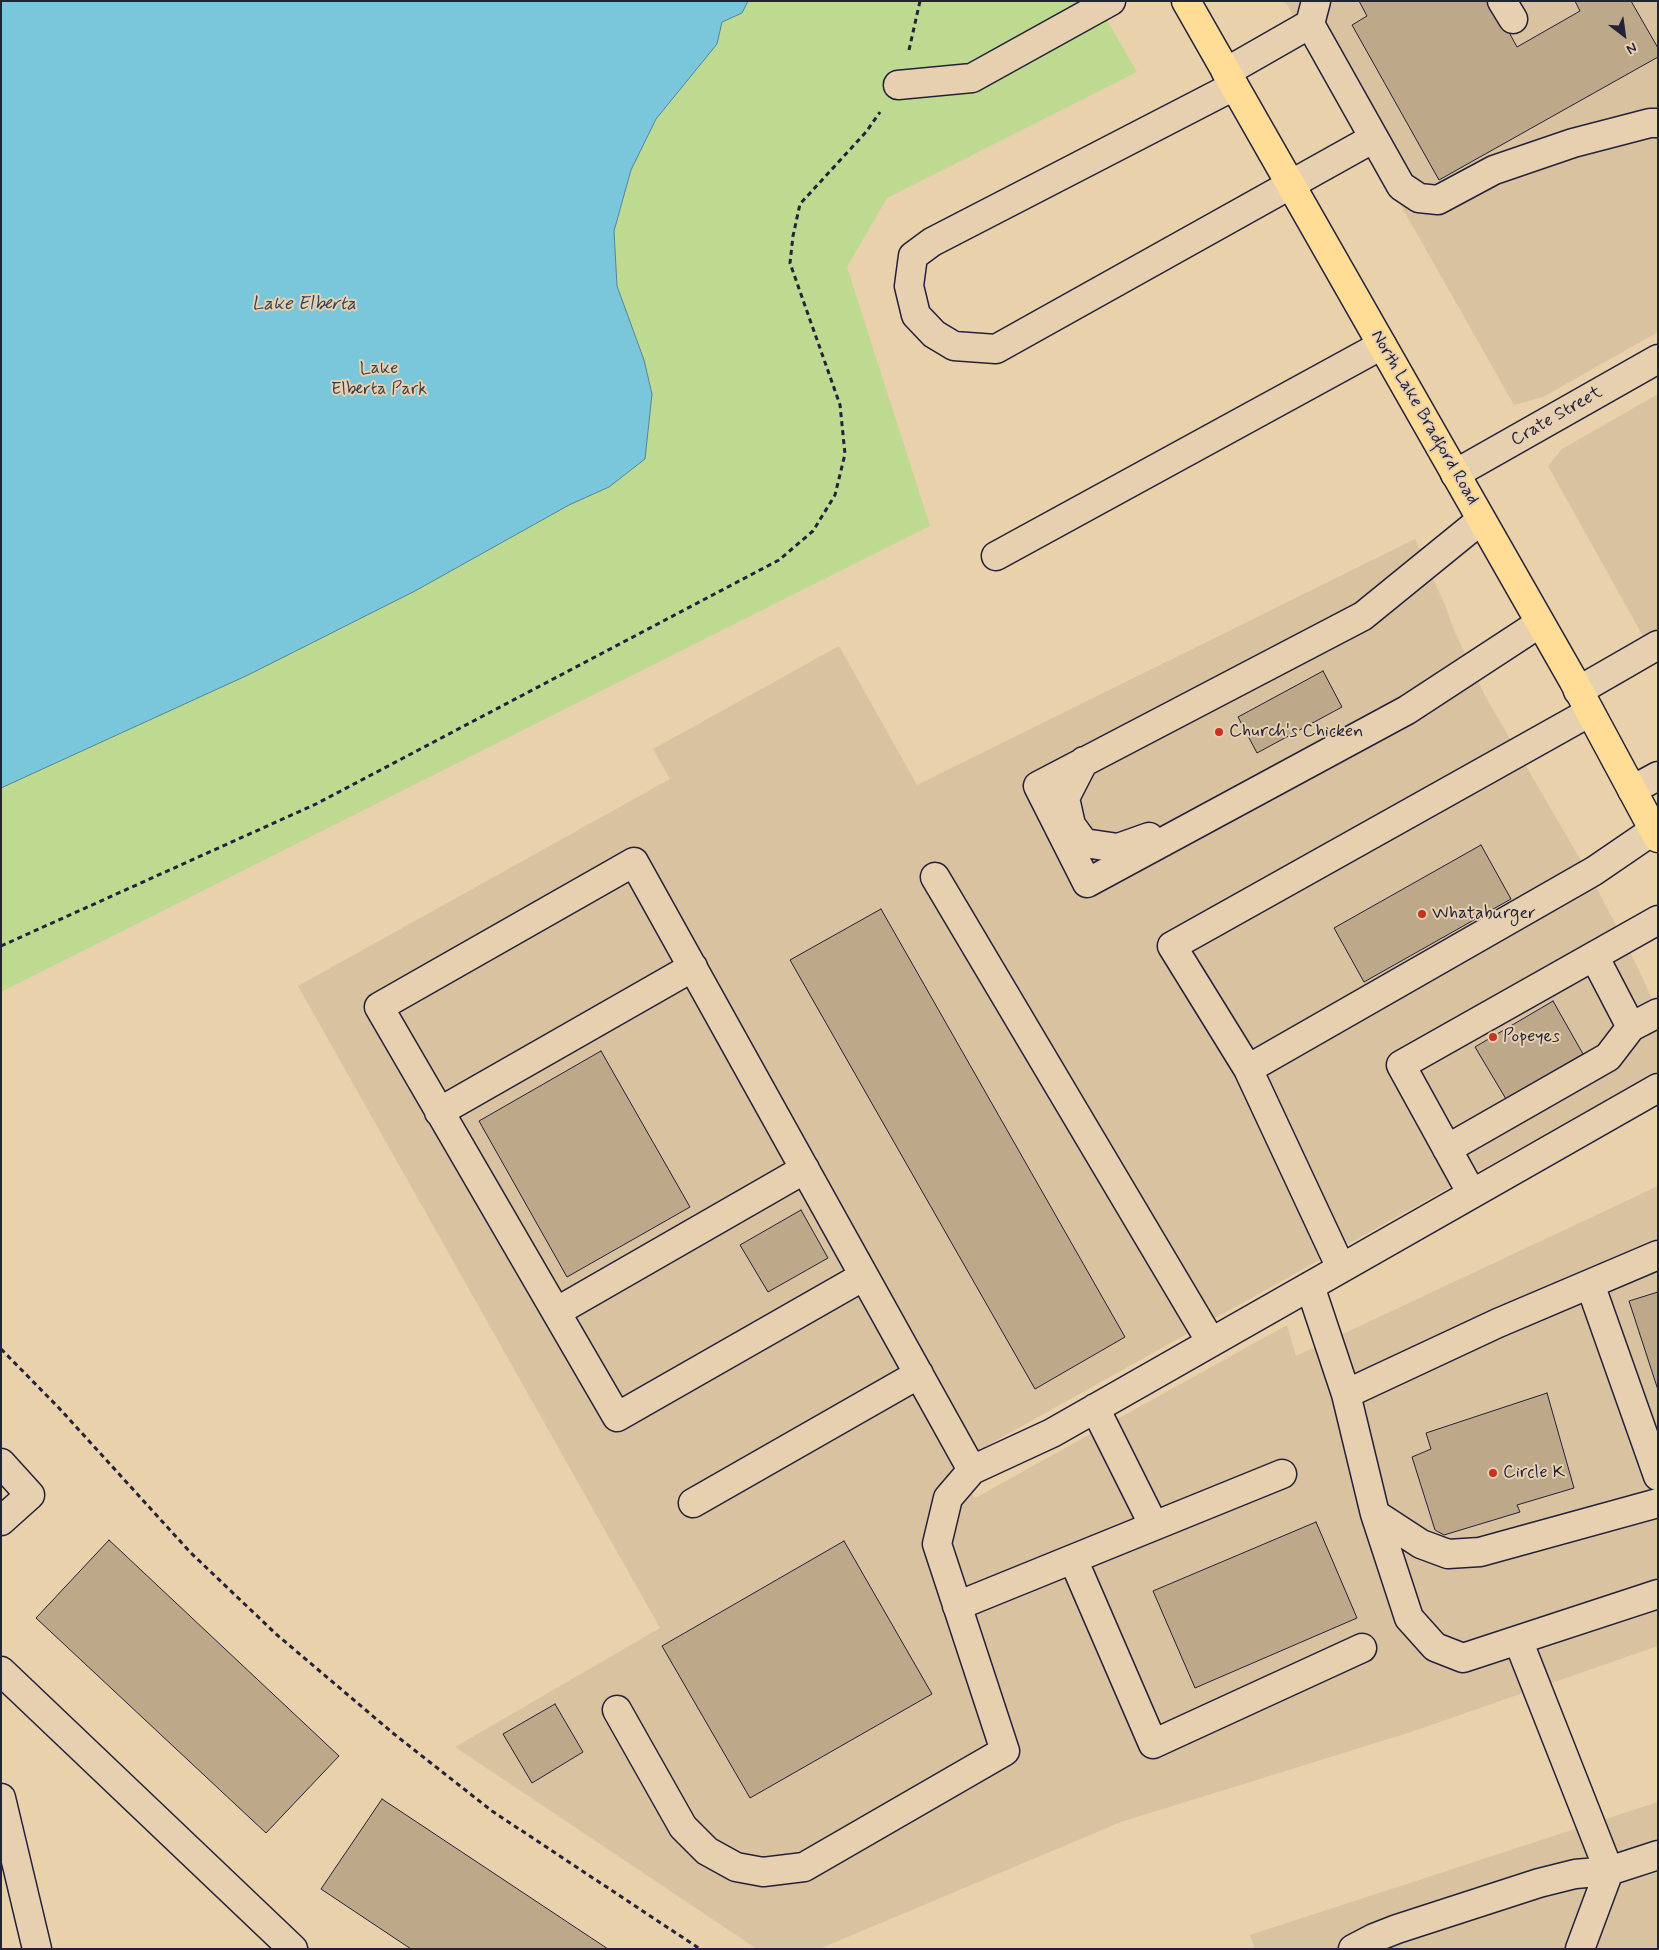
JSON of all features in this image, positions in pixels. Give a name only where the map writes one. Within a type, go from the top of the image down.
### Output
[{"type":"main road","name":"North Lake Bradford Road","points":[[1186,1],[1482,520],[1656,834]]},
{"type":"street","points":[[898,85],[972,78],[1111,1]]},
{"type":"street","points":[[1374,138],[996,349],[954,346],[934,334],[916,315],[909,286],[913,256],[932,242],[1230,79],[1313,13],[1374,138],[1401,186],[1418,198],[1438,200],[1494,170],[1573,143],[1650,122],[1658,123]]},
{"type":"street","points":[[996,556],[1382,345]]},
{"type":"street","name":"Crate Street","points":[[1456,474],[1658,359]]},
{"type":"street","points":[[1482,520],[1363,616],[1038,786],[1086,883],[1407,710],[1540,623]]},
{"type":"street","points":[[1341,1268],[1248,1069],[1172,946],[1584,701],[1658,645]]},
{"type":"street","points":[[1084,761],[1065,798],[1071,825],[1084,843],[1118,848],[1142,841],[1352,725],[1383,723]]},
{"type":"street","points":[[1632,790],[1658,776]]},
{"type":"street","points":[[1248,1069],[1656,834]]},
{"type":"street","points":[[864,1276],[617,1417],[379,1007],[634,862],[972,1470]]},
{"type":"street","points":[[935,877],[1211,1342]]},
{"type":"street","points":[[1472,1194],[1401,1065],[1658,920]]},
{"type":"street","points":[[1594,956],[1631,1027]]},
{"type":"street","points":[[439,1112],[693,967]]},
{"type":"street","points":[[1448,1149],[1608,1057],[1631,1027],[1658,1013]]},
{"type":"street","points":[[617,1710],[683,1827],[707,1851],[736,1867],[763,1872],[804,1867],[1005,1751],[937,1544],[948,1498],[972,1470],[1052,1433],[1658,1088]]},
{"type":"street","points":[[556,1312],[805,1169]]},
{"type":"street","points":[[1346,1394],[1498,1323],[1658,1255]]},
{"type":"street","points":[[1590,1284],[1658,1476]]},
{"type":"street","points":[[1310,1286],[1346,1394],[1375,1514],[1409,1618],[1435,1648],[1463,1658],[1658,1594]]},
{"type":"street","points":[[693,1503],[919,1374]]},
{"type":"street","points":[[1096,1408],[1154,1526]]},
{"type":"street","points":[[1,1463],[30,1495],[1,1521]]},
{"type":"street","points":[[957,1606],[1282,1474]]},
{"type":"street","points":[[1375,1514],[1421,1544],[1448,1554],[1480,1552],[1658,1504]]},
{"type":"street","points":[[1073,1559],[1153,1744],[1362,1648]]},
{"type":"street","points":[[1518,1640],[1609,1871],[1580,1949]]},
{"type":"street","points":[[1,1671],[293,1949]]},
{"type":"street","points":[[1,1798],[37,1949]]},
{"type":"street","points":[[1353,1949],[1374,1938],[1400,1939],[1557,1878],[1575,1874],[1609,1871],[1658,1855]]},
{"type":"path","points":[[1,946],[316,804],[779,560],[813,531],[834,495],[845,454],[840,405],[790,263],[793,236],[800,204],[866,132],[898,85],[914,33],[920,1]]},
{"type":"path","points":[[1,1349],[59,1408],[190,1552],[276,1634],[386,1727],[492,1811],[700,1949]]},
{"type":"shaded area","points":[[1285,1],[1658,1],[1658,332],[1543,397],[1514,405]]},
{"type":"shaded area","points":[[1658,394],[1658,663],[1548,466],[1562,449]]},
{"type":"shaded area","points":[[1415,539],[1484,694],[1594,883],[1637,966],[1658,1012],[1658,1071],[954,1464],[975,1498],[1287,1325],[1296,1356],[1658,1186],[1658,1646],[1411,1732],[1121,1822],[819,1949],[757,1949],[455,1747],[660,1628],[298,986],[670,779],[653,749],[839,646],[917,785]]},
{"type":"shaded area","points":[[1658,1802],[1658,1949],[1255,1949],[1250,1935]]},
{"type":"green space","name":"Lake Elberta Park","points":[[1,1],[1096,1],[1137,72],[887,198],[847,267],[930,526],[1,992]]},
{"type":"water","name":"Lake Elberta","points":[[1,1],[748,1],[742,13],[722,22],[717,44],[656,119],[631,170],[614,231],[617,286],[644,360],[652,394],[645,459],[609,487],[569,505],[415,591],[248,675],[1,788]]},
{"type":"building","points":[[1359,1],[1492,1],[1517,47],[1580,11],[1575,1],[1631,1],[1658,48],[1658,57],[1439,180],[1352,25],[1367,16]]},
{"type":"building","points":[[1323,671],[1342,707],[1257,753],[1238,717]]},
{"type":"building","name":"Whataburger","points":[[1481,845],[1511,899],[1364,982],[1334,928]]},
{"type":"building","points":[[881,909],[1125,1337],[1035,1389],[790,960]]},
{"type":"building","points":[[1553,1001],[1583,1054],[1506,1099],[1475,1047]]},
{"type":"building","points":[[601,1051],[690,1207],[567,1277],[479,1121]]},
{"type":"building","points":[[801,1210],[828,1258],[768,1292],[740,1245]]},
{"type":"building","points":[[1658,1292],[1658,1390],[1629,1301]]},
{"type":"building","name":"Circle K","points":[[1547,1393],[1574,1488],[1517,1505],[1520,1512],[1444,1535],[1435,1530],[1412,1457],[1431,1449],[1426,1433]]},
{"type":"building","points":[[1316,1522],[1357,1618],[1195,1688],[1153,1591]]},
{"type":"building","points":[[109,1540],[339,1756],[266,1833],[36,1618]]},
{"type":"building","points":[[844,1541],[932,1694],[750,1798],[662,1646]]},
{"type":"building","points":[[555,1704],[583,1752],[532,1783],[503,1734]]},
{"type":"building","points":[[382,1799],[608,1949],[411,1949],[321,1889]]},
{"type":"place","name":"Church's Chicken","points":[[1219,732]]},
{"type":"place","name":"Whataburger","points":[[1422,914]]},
{"type":"place","name":"Popeyes","points":[[1493,1037]]},
{"type":"place","name":"Circle K","points":[[1493,1473]]}]
